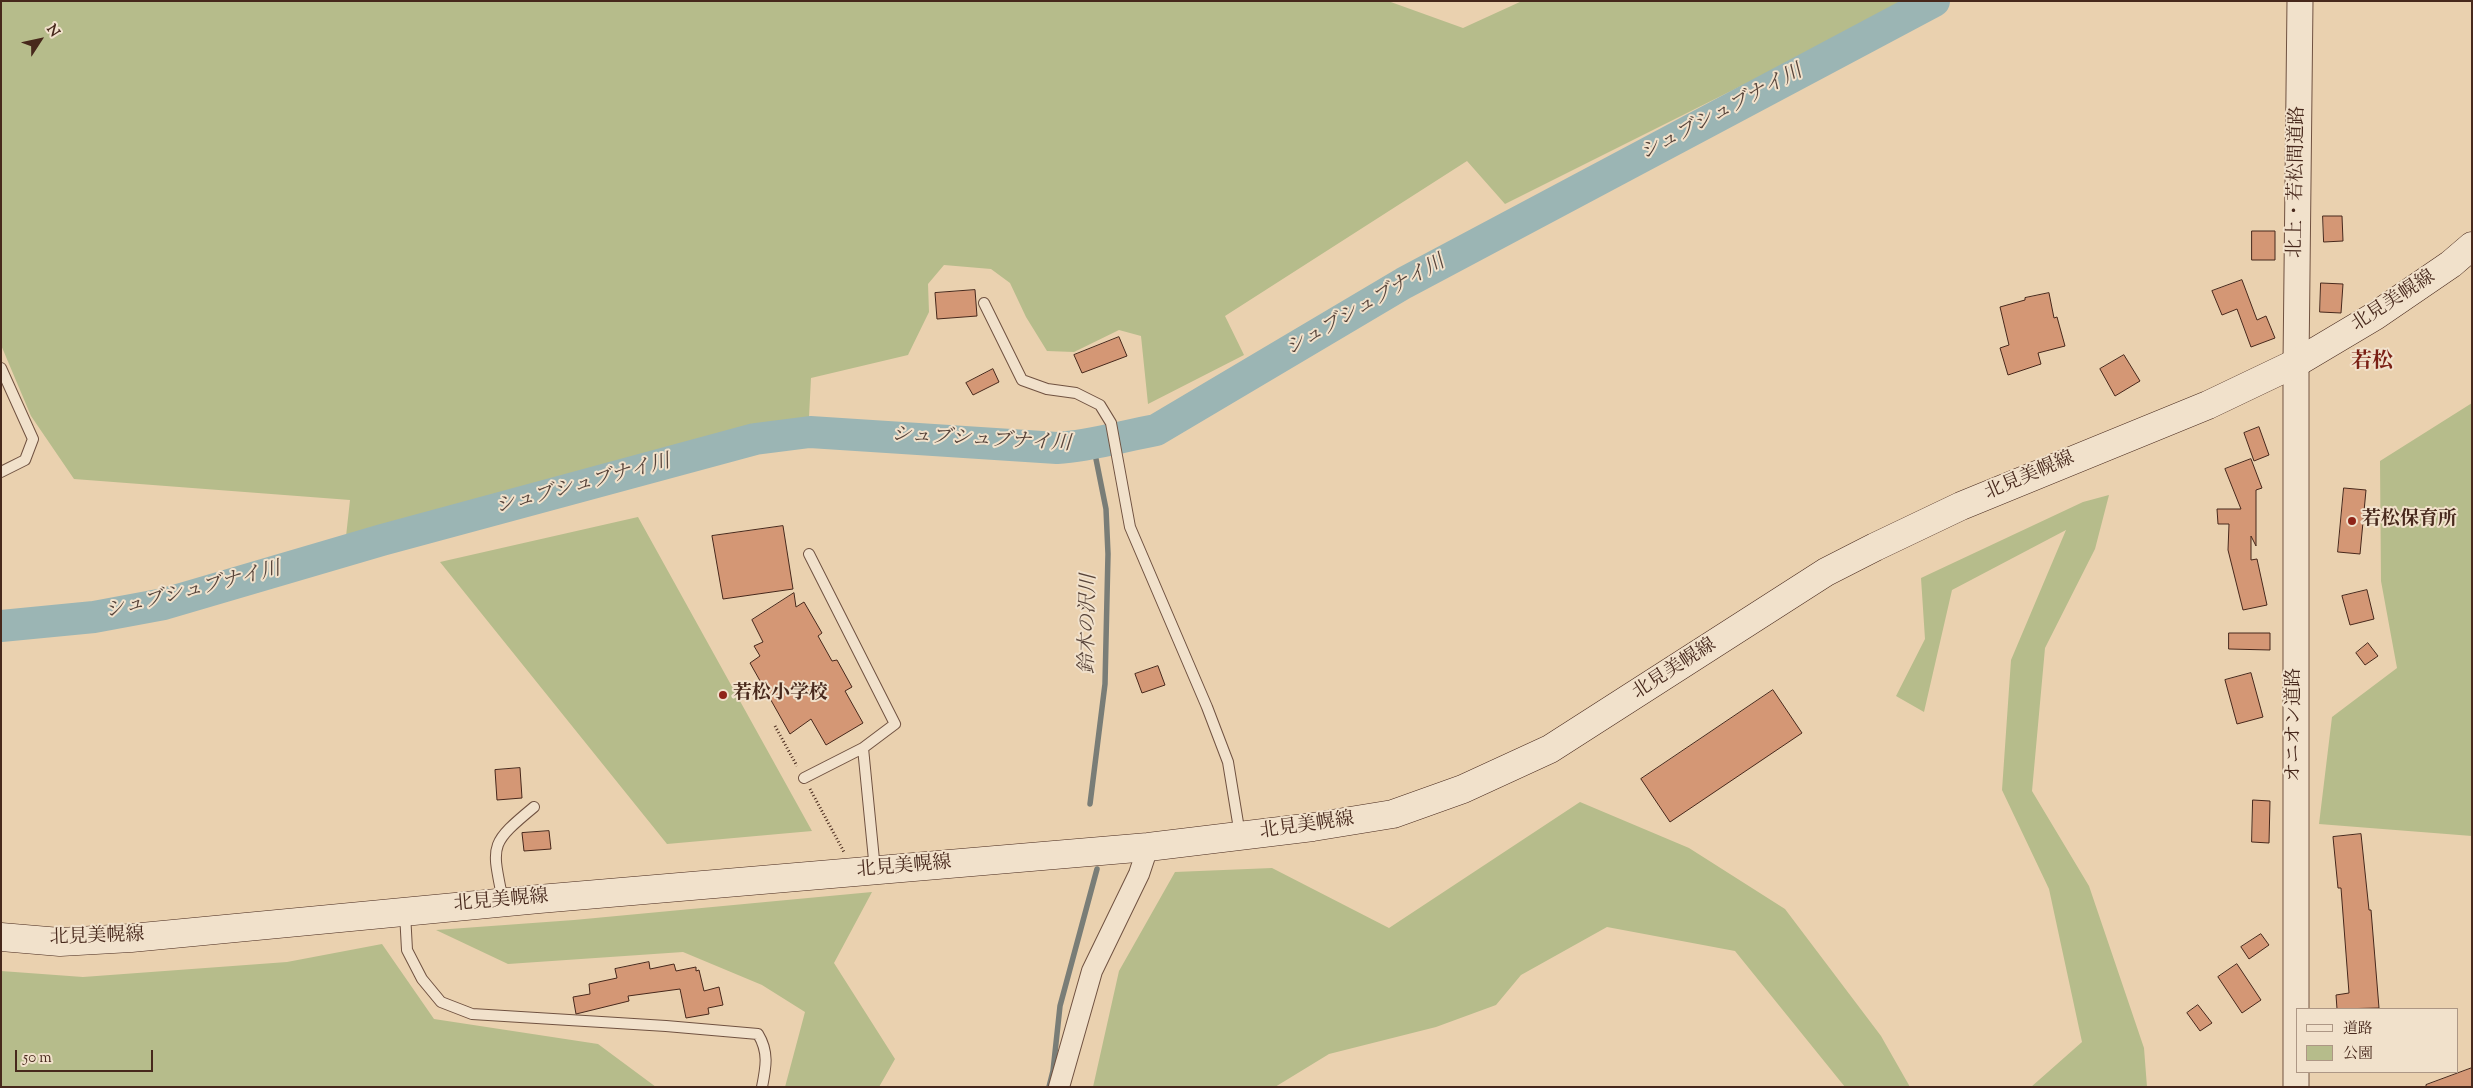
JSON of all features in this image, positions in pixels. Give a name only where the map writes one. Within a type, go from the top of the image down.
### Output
[{"type":"main road","name":"北見美幌線","points":[[1,937],[60,942],[131,938],[503,902],[1148,847],[1393,814],[1463,790],[1550,749],[1826,572],[1875,547],[1961,506],[2208,405],[2296,364],[2374,316],[2451,264],[2472,246]]},
{"type":"street","name":"北上・若松間道路","points":[[2296,364],[2300,1]]},
{"type":"street","name":"オニオン道路","points":[[2296,364],[2296,1087]]},
{"type":"street","points":[[1059,1087],[1092,971],[1139,874],[1148,847]]},
{"type":"lane","points":[[984,303],[1022,380],[1047,389],[1076,393],[1100,406],[1111,423],[1130,527],[1207,707],[1228,762],[1240,836]]},
{"type":"lane","points":[[1,368],[33,439],[24,460],[1,472]]},
{"type":"lane","points":[[804,778],[863,748],[895,724],[809,554]]},
{"type":"lane","points":[[863,748],[865,871]]},
{"type":"lane","points":[[503,902],[496,865],[496,845],[502,836],[534,807]]},
{"type":"lane","points":[[405,912],[407,950],[422,979],[441,1002],[472,1014],[666,1026],[758,1034],[766,1047],[766,1067],[762,1087]]},
{"type":"path","points":[[775,726],[804,778],[865,871]]},
{"type":"green space","points":[[1,1],[1388,1],[1463,28],[1522,1],[1911,1],[1505,204],[1467,161],[1225,316],[1244,355],[1148,404],[1141,336],[1119,330],[1074,352],[1047,351],[1026,317],[1010,283],[991,269],[944,265],[928,284],[929,312],[908,355],[811,378],[809,417],[768,449],[343,564],[350,500],[74,479],[31,416],[1,345]]},
{"type":"green space","points":[[2472,403],[2472,836],[2319,824],[2332,717],[2397,668],[2381,581],[2380,461]]},
{"type":"green space","points":[[2109,495],[2095,549],[2045,648],[2032,791],[2089,886],[2144,1048],[2147,1087],[2031,1087],[2082,1042],[2049,889],[2002,790],[2011,660],[2066,530],[1952,590],[1924,712],[1896,696],[1925,639],[1921,578],[2083,502]]},
{"type":"green space","points":[[638,517],[812,831],[667,844],[440,562]]},
{"type":"green space","points":[[1580,802],[1689,848],[1785,909],[1881,1036],[1910,1087],[1845,1087],[1735,951],[1607,927],[1521,975],[1496,1005],[1436,1027],[1329,1054],[1275,1087],[1093,1087],[1119,971],[1175,872],[1272,868],[1389,928]]},
{"type":"green space","points":[[872,892],[834,963],[895,1059],[879,1087],[785,1087],[805,1012],[762,985],[683,952],[508,964],[436,930],[574,920]]},
{"type":"green space","points":[[382,944],[434,1019],[598,1044],[656,1087],[1,1087],[1,971],[83,977],[287,962]]},
{"type":"building","points":[[2323,216],[2342,216],[2343,241],[2324,242]]},
{"type":"building","points":[[2252,231],[2275,231],[2275,260],[2252,260]]},
{"type":"building","points":[[2242,280],[2257,320],[2266,316],[2275,338],[2251,347],[2237,309],[2222,315],[2212,291]]},
{"type":"building","points":[[2321,283],[2343,284],[2341,313],[2320,312]]},
{"type":"building","points":[[975,290],[977,316],[937,319],[935,293]]},
{"type":"building","points":[[2049,293],[2054,318],[2057,317],[2065,346],[2038,353],[2041,364],[2008,375],[2000,348],[2009,345],[2000,307],[2025,300],[2025,298]]},
{"type":"building","points":[[1119,337],[1127,356],[1082,373],[1074,355]]},
{"type":"building","points":[[2124,355],[2140,381],[2115,396],[2100,369]]},
{"type":"building","points":[[993,369],[999,382],[973,395],[966,383]]},
{"type":"building","points":[[2259,427],[2269,455],[2254,461],[2244,433]]},
{"type":"building","points":[[2251,459],[2262,488],[2256,490],[2256,546],[2251,536],[2251,560],[2257,559],[2267,605],[2243,610],[2228,550],[2229,524],[2218,524],[2217,509],[2241,509],[2225,469]]},
{"type":"building","name":"若松保育所","points":[[2344,488],[2366,490],[2360,554],[2338,552]]},
{"type":"building","points":[[783,526],[793,589],[723,599],[712,536]]},
{"type":"building","points":[[2367,590],[2374,619],[2350,625],[2342,596]]},
{"type":"building","points":[[794,593],[796,607],[804,602],[822,633],[818,636],[832,661],[837,660],[852,687],[845,691],[863,723],[826,745],[811,719],[790,734],[750,663],[760,656],[754,646],[763,642],[752,620]]},
{"type":"building","points":[[2229,633],[2270,633],[2270,650],[2229,649]]},
{"type":"building","points":[[2368,643],[2378,656],[2365,665],[2356,653]]},
{"type":"building","points":[[1158,666],[1165,685],[1142,693],[1135,674]]},
{"type":"building","points":[[2251,673],[2263,717],[2237,724],[2225,680]]},
{"type":"building","points":[[1773,690],[1802,733],[1670,822],[1641,779]]},
{"type":"building","points":[[520,768],[522,798],[497,800],[495,770]]},
{"type":"building","points":[[2253,800],[2270,801],[2269,843],[2252,842]]},
{"type":"building","points":[[549,831],[551,849],[524,851],[522,833]]},
{"type":"building","points":[[2361,834],[2369,910],[2371,910],[2379,1008],[2337,1008],[2336,995],[2349,993],[2341,888],[2338,888],[2333,837]]},
{"type":"building","points":[[2261,934],[2269,945],[2249,959],[2241,947]]},
{"type":"building","points":[[649,962],[650,969],[674,964],[676,971],[696,967],[696,971],[699,970],[704,991],[719,987],[723,1005],[708,1008],[709,1014],[686,1018],[680,989],[628,996],[629,1001],[576,1014],[573,997],[590,994],[589,984],[617,978],[615,969]]},
{"type":"building","points":[[2237,964],[2261,1000],[2242,1013],[2218,977]]},
{"type":"building","points":[[2198,1005],[2212,1023],[2200,1031],[2187,1013]]},
{"type":"building","points":[[2472,1068],[2472,1087],[2426,1087],[2426,1085]]},
{"type":"waterway","name":"シュブシュブナイ川","points":[[1,626],[94,617],[164,604],[382,540],[755,439],[810,432],[1057,448],[1095,443],[1156,430],[1404,283],[1934,1]]},
{"type":"waterway","name":"鈴木の沢川","points":[[1090,804],[1105,684],[1108,554],[1106,509],[1093,444]]},
{"type":"waterway","name":"鈴木の沢川","points":[[1049,1087],[1053,1071],[1060,1006],[1097,869]]},
{"type":"place","name":"若松保育所","points":[[2352,521]]},
{"type":"place","name":"若松小学校","points":[[723,695]]},
{"type":"district","name":"若松","points":[[2372,363]]}]
